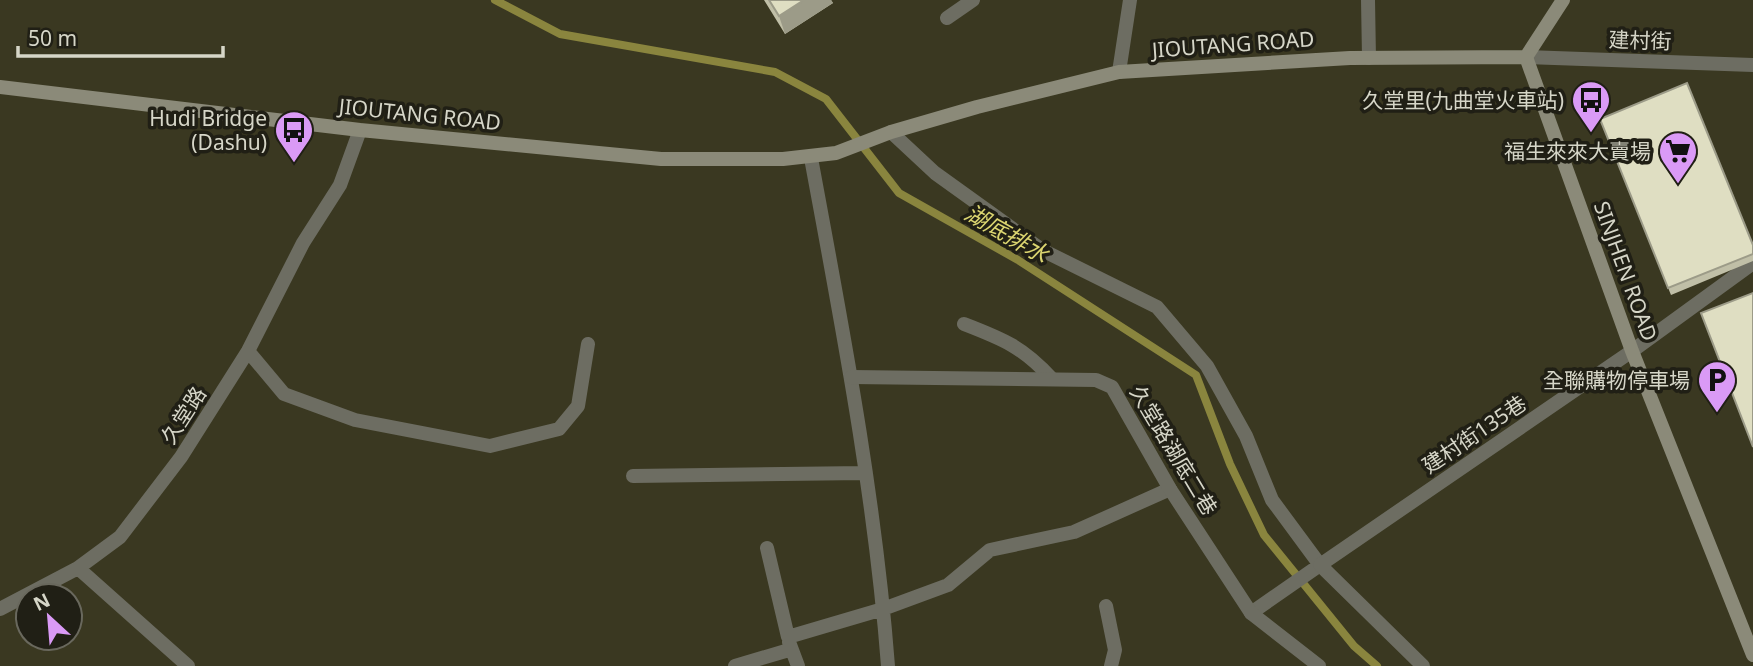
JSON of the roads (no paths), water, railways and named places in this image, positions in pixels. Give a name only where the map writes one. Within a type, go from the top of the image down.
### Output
[{"type":"street","points":[[947,18],[973,0]]},
{"type":"street","points":[[1119,72],[1130,0]]},
{"type":"street","points":[[1368,0],[1369,58]]},
{"type":"street","points":[[1526,57],[1563,0]]},
{"type":"street","name":"JIOUTANG ROAD","points":[[0,87],[360,130],[661,159],[811,158],[836,153],[887,134],[977,107],[1119,72],[1369,58],[1526,57]]},
{"type":"street","name":"建村街","points":[[1526,57],[1753,65]]},
{"type":"street","name":"SINJHEN ROAD","points":[[1526,57],[1632,351],[1753,654]]},
{"type":"street","name":"久堂路","points":[[0,609],[78,568],[120,537],[181,457],[248,351],[303,243],[340,185],[360,130]]},
{"type":"street","points":[[887,134],[935,173],[1042,250],[1157,307],[1207,366],[1246,436],[1272,500],[1315,567],[1423,666]]},
{"type":"street","points":[[811,158],[851,376],[883,610],[888,666]]},
{"type":"street","name":"建村街135巷","points":[[1251,613],[1632,351],[1753,263]]},
{"type":"street","points":[[964,324],[1011,342],[1031,355],[1052,379]]},
{"type":"street","points":[[248,351],[284,394],[355,420],[490,446],[559,429],[578,406],[588,344]]},
{"type":"street","name":"久堂路湖底二巷","points":[[851,376],[1096,380],[1112,387],[1170,489],[1251,613],[1318,666]]},
{"type":"street","points":[[633,476],[864,473]]},
{"type":"street","points":[[735,666],[789,643],[948,585],[990,550],[1074,532],[1170,489]]},
{"type":"street","points":[[767,548],[789,643],[798,666]]},
{"type":"street","points":[[78,568],[188,666]]},
{"type":"street","points":[[1106,606],[1115,650],[1111,666]]},
{"type":"waterway","name":"湖底排水","points":[[495,0],[560,34],[775,72],[826,99],[899,193],[1018,260],[1196,375],[1230,464],[1264,535],[1354,646],[1377,666]]},
{"type":"place","name":"久堂里(九曲堂火車站)","points":[[1591,134]]},
{"type":"place","name":"Hudi Bridge (Dashu)","points":[[294,164]]},
{"type":"place","name":"福生來來大賣場","points":[[1678,185]]},
{"type":"place","name":"全聯購物停車場","points":[[1717,414]]}]
